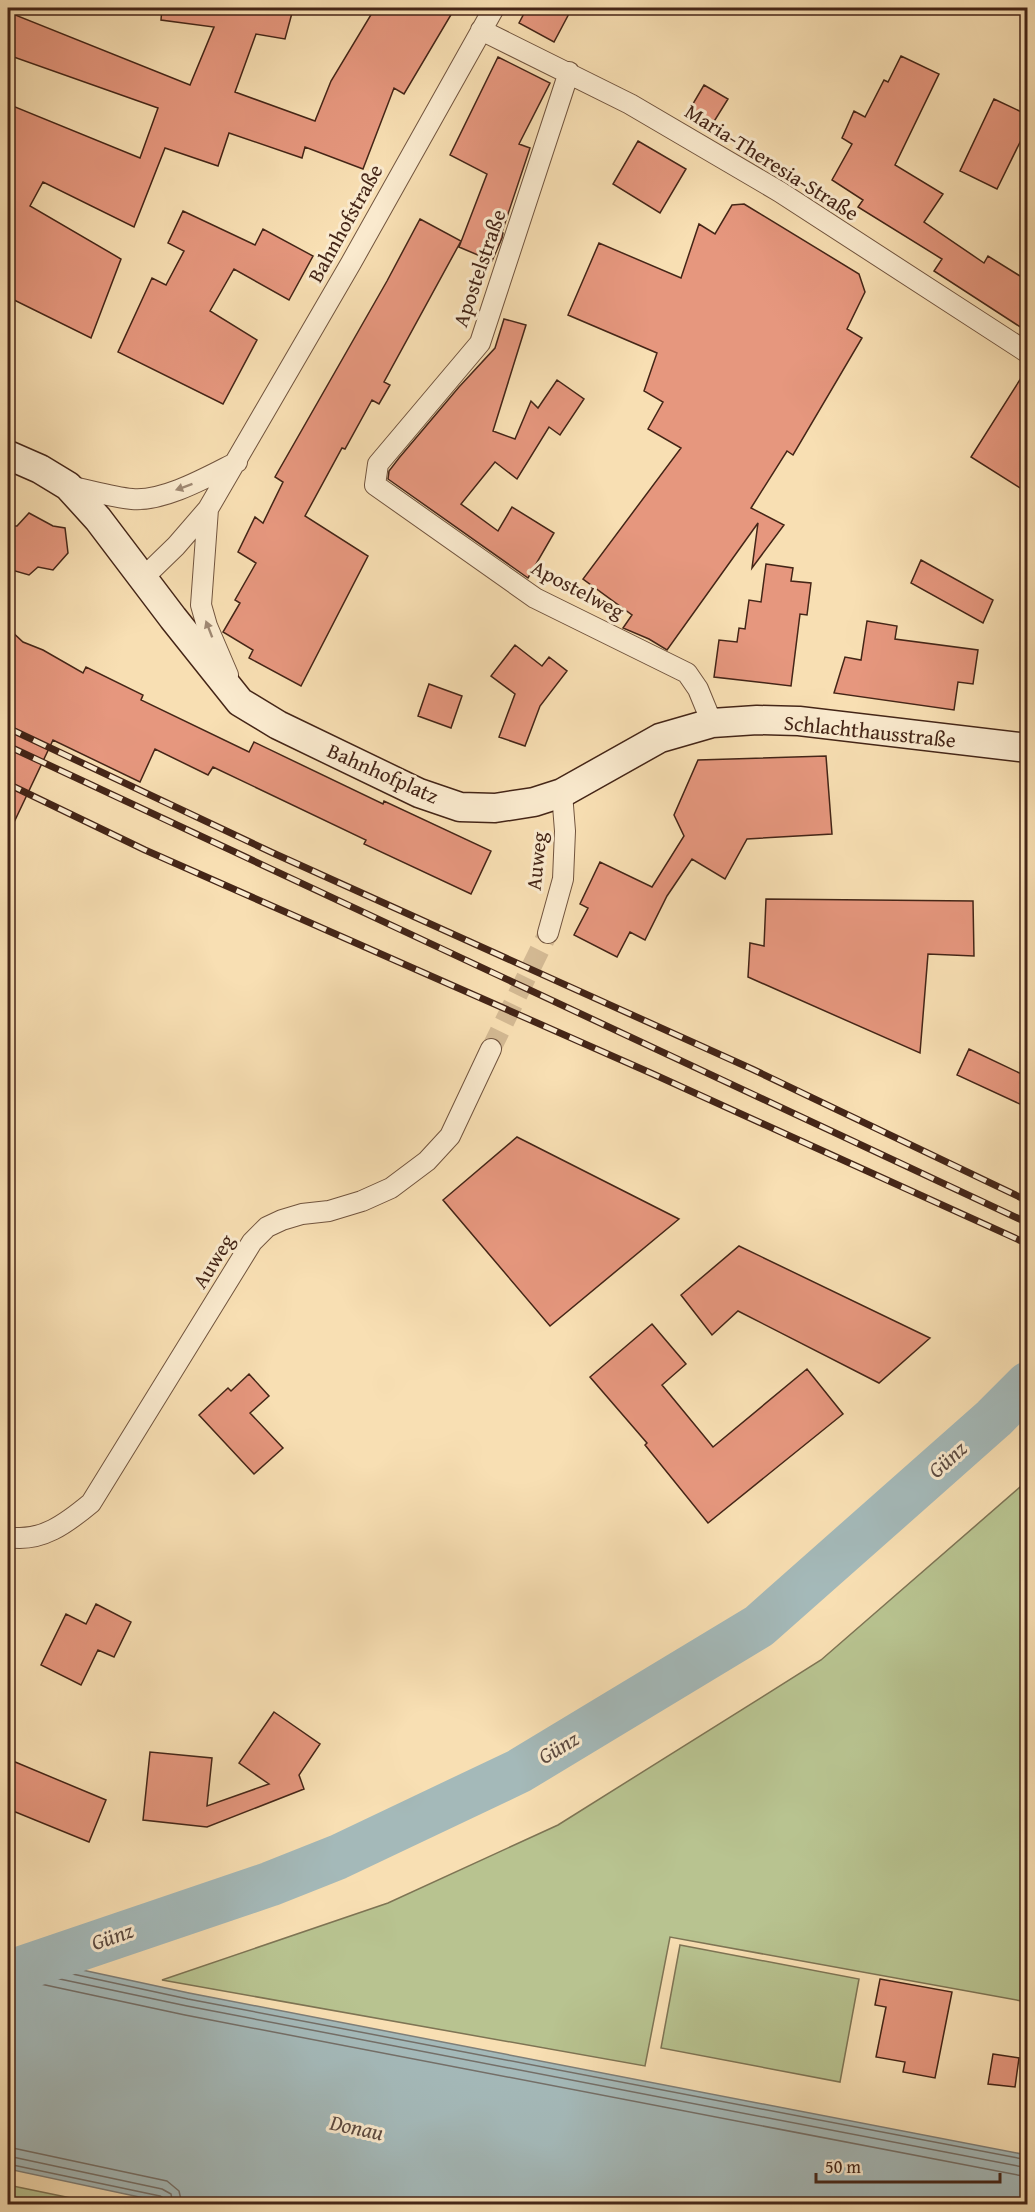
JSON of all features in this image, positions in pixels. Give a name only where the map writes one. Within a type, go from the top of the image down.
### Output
[{"type":"main road","name":"Bahnhofplatz","points":[[8,455],[40,469],[68,486],[98,519],[240,702],[278,724],[419,794],[460,807],[495,808],[534,802],[562,793],[660,738],[712,723]]},
{"type":"main road","name":"Schlachthausstraße","points":[[712,723],[757,720],[799,721],[1028,748]]},
{"type":"street","name":"Bahnhofstraße","points":[[144,577],[208,510],[494,8]]},
{"type":"street","name":"Maria-Theresia-Straße","points":[[481,30],[630,104],[780,192],[1028,353]]},
{"type":"street","name":"Apostelstraße","points":[[375,485],[378,464],[480,343],[569,72]]},
{"type":"street","points":[[68,486],[134,499],[164,494],[190,485],[237,462]]},
{"type":"street","name":"Apostelweg","points":[[375,485],[535,598],[687,673],[698,689],[712,723]]},
{"type":"street","name":"Bahnhofstraße","points":[[208,510],[201,605],[207,626],[240,702]]},
{"type":"street","name":"Auweg","points":[[548,933],[563,879],[565,831],[562,793]]},
{"type":"street","name":"Auweg","points":[[8,1537],[44,1534],[62,1526],[91,1503],[252,1242],[267,1227],[282,1220],[302,1214],[329,1211],[362,1201],[391,1188],[427,1161],[450,1136],[491,1049]]},
{"type":"green space","points":[[1027,1481],[1027,2002],[670,1937],[645,2066],[162,1980],[388,1903],[558,1825],[821,1660]]},
{"type":"green space","points":[[680,1945],[859,1979],[840,2082],[661,2048]]},
{"type":"green space","points":[[8,2185],[100,2204],[8,2204]]},
{"type":"water","name":"Donau","points":[[8,1954],[189,1993],[1027,2155],[1027,2204],[172,2204],[8,2169]]},
{"type":"building","points":[[162,8],[264,8],[292,13],[285,39],[256,34],[235,92],[315,121],[331,81],[375,8],[455,8],[404,94],[394,88],[363,169],[305,147],[302,158],[229,133],[218,166],[165,148],[134,227],[43,182],[30,206],[121,259],[91,338],[8,297],[8,104],[140,158],[158,108],[8,55],[8,12],[190,85],[214,27],[161,20]]},
{"type":"building","points":[[527,8],[572,8],[554,42],[519,23]]},
{"type":"building","points":[[901,56],[939,74],[895,165],[943,194],[924,222],[984,263],[988,256],[1028,281],[1028,332],[934,271],[942,259],[858,207],[863,200],[832,180],[852,144],[842,138],[854,111],[865,117],[884,80],[888,82]]},
{"type":"building","points":[[498,57],[550,83],[519,144],[530,148],[502,238],[492,261],[459,247],[487,174],[450,155]]},
{"type":"building","points":[[704,85],[728,99],[710,128],[687,114]]},
{"type":"building","points":[[994,99],[1028,115],[1028,126],[997,189],[960,171]]},
{"type":"building","points":[[638,141],[686,169],[660,213],[613,184]]},
{"type":"building","points":[[744,204],[859,274],[865,292],[847,329],[862,338],[793,455],[787,451],[751,508],[784,525],[752,568],[758,523],[667,650],[623,628],[632,615],[583,579],[681,448],[648,429],[663,402],[644,391],[657,353],[568,315],[599,243],[681,278],[699,224],[715,234],[732,205]]},
{"type":"building","points":[[183,211],[255,245],[263,229],[313,256],[289,300],[234,269],[210,311],[257,340],[223,404],[118,352],[152,278],[166,285],[184,251],[168,243]]},
{"type":"building","points":[[420,219],[461,241],[384,382],[390,385],[379,404],[372,400],[345,449],[342,448],[305,516],[368,556],[301,686],[249,658],[253,650],[223,632],[240,603],[235,600],[256,563],[238,552],[255,517],[263,523],[283,482],[275,477]]},
{"type":"building","points":[[504,319],[526,325],[493,431],[515,439],[531,401],[538,408],[557,380],[584,399],[560,435],[549,427],[517,479],[495,462],[461,504],[498,531],[512,507],[554,533],[528,578],[388,479],[389,471],[399,458],[495,348]]},
{"type":"building","points":[[1028,367],[1028,493],[971,457]]},
{"type":"building","points":[[29,513],[53,526],[65,528],[68,553],[53,570],[38,567],[29,575],[8,569],[8,526],[17,526]]},
{"type":"building","points":[[921,560],[993,600],[983,623],[911,583]]},
{"type":"building","points":[[766,564],[793,568],[791,581],[811,583],[807,615],[800,614],[791,686],[714,677],[719,640],[737,642],[739,628],[745,629],[749,600],[761,602]]},
{"type":"building","points":[[867,621],[897,626],[895,639],[978,650],[973,684],[958,682],[954,710],[834,693],[845,657],[861,660]]},
{"type":"building","points":[[8,628],[23,642],[43,650],[83,673],[86,667],[143,695],[141,700],[249,752],[254,742],[383,804],[384,801],[491,851],[471,894],[364,844],[366,840],[213,767],[208,775],[155,749],[140,782],[53,740],[8,835]]},
{"type":"building","points":[[515,645],[542,666],[549,657],[567,671],[540,706],[525,746],[499,737],[515,694],[491,676]]},
{"type":"building","points":[[429,684],[462,696],[451,728],[418,716]]},
{"type":"building","points":[[826,756],[832,834],[747,839],[725,879],[692,859],[667,896],[645,940],[630,932],[617,957],[574,935],[588,908],[580,904],[600,862],[652,887],[684,836],[674,815],[698,760]]},
{"type":"building","points":[[766,899],[973,901],[974,956],[928,954],[920,1053],[748,977],[750,943],[764,946]]},
{"type":"building","points":[[969,1049],[1028,1077],[1028,1092],[1022,1105],[957,1075]]},
{"type":"building","points":[[517,1137],[679,1219],[550,1326],[443,1200]]},
{"type":"building","points":[[739,1246],[930,1338],[879,1383],[738,1311],[712,1335],[681,1295]]},
{"type":"building","points":[[652,1324],[686,1364],[662,1385],[713,1447],[807,1369],[843,1414],[708,1523],[645,1445],[647,1443],[590,1377]]},
{"type":"building","points":[[249,1374],[269,1396],[250,1413],[283,1448],[254,1474],[199,1415],[228,1388],[231,1391]]},
{"type":"building","points":[[96,1604],[131,1622],[114,1657],[98,1650],[81,1685],[41,1665],[66,1614],[86,1624]]},
{"type":"building","points":[[274,1712],[320,1744],[299,1775],[304,1789],[207,1827],[143,1820],[150,1752],[212,1758],[207,1806],[269,1784],[239,1763]]},
{"type":"building","points":[[8,1759],[106,1800],[89,1842],[8,1809]]},
{"type":"building","points":[[880,1979],[952,1992],[935,2078],[903,2072],[905,2062],[876,2057],[886,2007],[875,2005]]},
{"type":"building","points":[[993,2054],[1019,2058],[1015,2087],[988,2084]]},
{"type":"waterway","name":"Günz","points":[[8,1973],[270,1884],[338,1857],[519,1771],[759,1626],[994,1418],[1028,1384]]},
{"type":"tunnel","points":[[491,1049],[548,933]]},
{"type":"railway","points":[[8,728],[273,853],[752,1069],[1028,1201]]},
{"type":"railway","points":[[8,746],[1028,1223]]},
{"type":"railway","points":[[8,784],[145,850],[653,1074],[1028,1244]]}]
